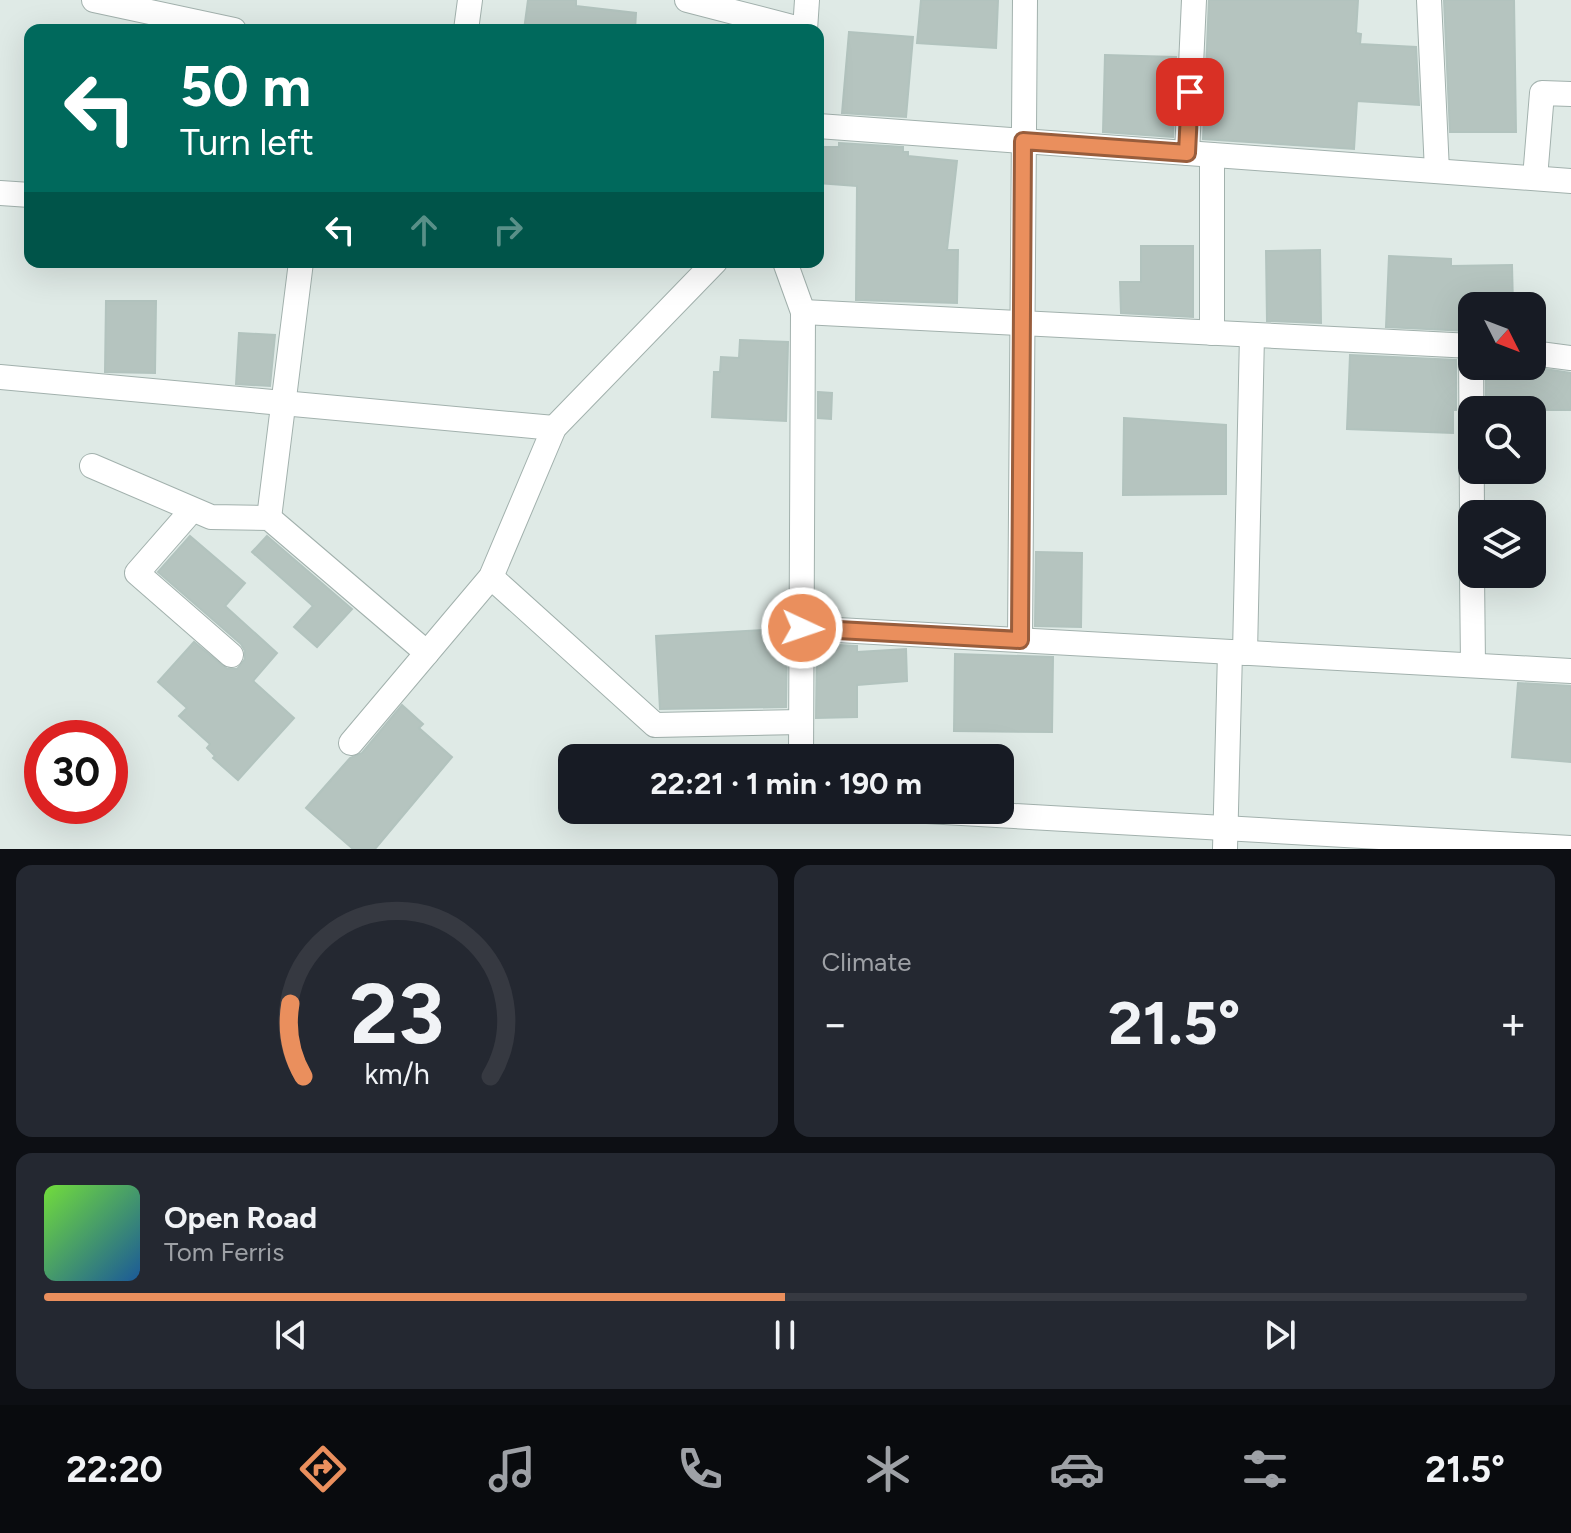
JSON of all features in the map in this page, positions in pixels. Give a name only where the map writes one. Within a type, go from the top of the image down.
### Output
[{"type":"street","points":[[94,0],[206,24]]},
{"type":"street","points":[[467,24],[470,0]]},
{"type":"street","points":[[687,0],[781,24]]},
{"type":"street","points":[[805,24],[807,0]]},
{"type":"street","points":[[1020,640],[1025,0]]},
{"type":"street","points":[[1194,0],[1212,333]]},
{"type":"street","points":[[1429,0],[1437,171]]},
{"type":"street","points":[[1535,178],[1542,93],[1571,94]]},
{"type":"street","points":[[824,126],[1571,181]]},
{"type":"street","points":[[0,193],[24,195]]},
{"type":"street","points":[[269,518],[300,268]]},
{"type":"street","points":[[351,743],[491,577],[554,428],[709,268]]},
{"type":"street","points":[[787,268],[803,312],[801,744]]},
{"type":"street","points":[[803,312],[1458,345]]},
{"type":"street","points":[[1225,838],[1238,652],[1252,335]]},
{"type":"street","points":[[1546,355],[1571,358]]},
{"type":"street","points":[[0,377],[554,428]]},
{"type":"street","points":[[1472,380],[1472,500]]},
{"type":"street","points":[[92,466],[211,517],[269,518],[427,653]]},
{"type":"street","points":[[192,510],[137,573],[231,655]]},
{"type":"street","points":[[491,577],[655,725],[801,722]]},
{"type":"street","points":[[1472,588],[1473,665]]},
{"type":"street","points":[[802,628],[1571,671]]},
{"type":"street","points":[[1014,819],[1225,838],[1571,848]]},
{"type":"building","points":[[528,0],[576,0],[576,6],[636,13],[635,24],[525,24]]},
{"type":"building","points":[[921,0],[998,0],[996,48],[917,43]]},
{"type":"building","points":[[1209,0],[1358,0],[1356,33],[1361,34],[1360,44],[1416,47],[1419,105],[1357,101],[1354,149],[1203,139]]},
{"type":"building","points":[[1444,0],[1514,0],[1516,132],[1450,132]]},
{"type":"building","points":[[849,32],[913,37],[906,117],[842,113]]},
{"type":"building","points":[[1105,55],[1176,57],[1173,137],[1103,132]]},
{"type":"building","points":[[839,143],[903,147],[903,152],[908,152],[908,156],[957,161],[947,250],[958,250],[957,303],[856,300],[857,186],[824,183],[824,147],[839,147]]},
{"type":"building","points":[[1141,246],[1193,246],[1193,317],[1121,313],[1120,282],[1141,282]]},
{"type":"building","points":[[1320,250],[1321,323],[1267,321],[1266,251]]},
{"type":"building","points":[[1389,256],[1451,259],[1451,266],[1512,265],[1513,292],[1458,292],[1458,331],[1386,327]]},
{"type":"building","points":[[106,301],[156,301],[155,373],[105,372]]},
{"type":"building","points":[[239,333],[275,335],[270,386],[236,384]]},
{"type":"building","points":[[740,340],[788,342],[786,421],[712,417],[714,372],[720,372],[721,357],[739,358]]},
{"type":"building","points":[[1350,355],[1456,360],[1453,433],[1347,429]]},
{"type":"building","points":[[1546,369],[1571,373],[1571,410],[1546,410],[1546,396],[1486,396],[1486,380],[1546,380]]},
{"type":"building","points":[[818,392],[832,393],[831,419],[818,418]]},
{"type":"building","points":[[1124,418],[1226,425],[1226,494],[1123,495]]},
{"type":"building","points":[[190,536],[245,583],[225,606],[277,653],[253,681],[294,718],[238,780],[213,758],[215,756],[207,748],[210,744],[179,716],[187,708],[158,682],[194,642],[227,669],[237,669],[245,659],[241,644],[158,572]]},
{"type":"building","points":[[267,536],[352,609],[317,647],[294,627],[313,606],[252,552]]},
{"type":"building","points":[[1036,552],[1082,553],[1081,627],[1035,626]]},
{"type":"building","points":[[781,629],[782,642],[787,642],[786,707],[660,709],[656,636]]},
{"type":"building","points":[[817,644],[857,646],[857,652],[906,649],[907,681],[857,685],[857,717],[816,718]]},
{"type":"building","points":[[955,654],[1053,657],[1052,732],[954,731]]},
{"type":"building","points":[[1518,683],[1571,686],[1571,762],[1512,757]]},
{"type":"building","points":[[402,705],[423,724],[419,728],[452,757],[375,849],[353,849],[306,808],[350,758],[362,753]]},
{"type":"route","points":[[802,628],[1020,640],[1023,141],[1187,153],[1190,92]]}]
